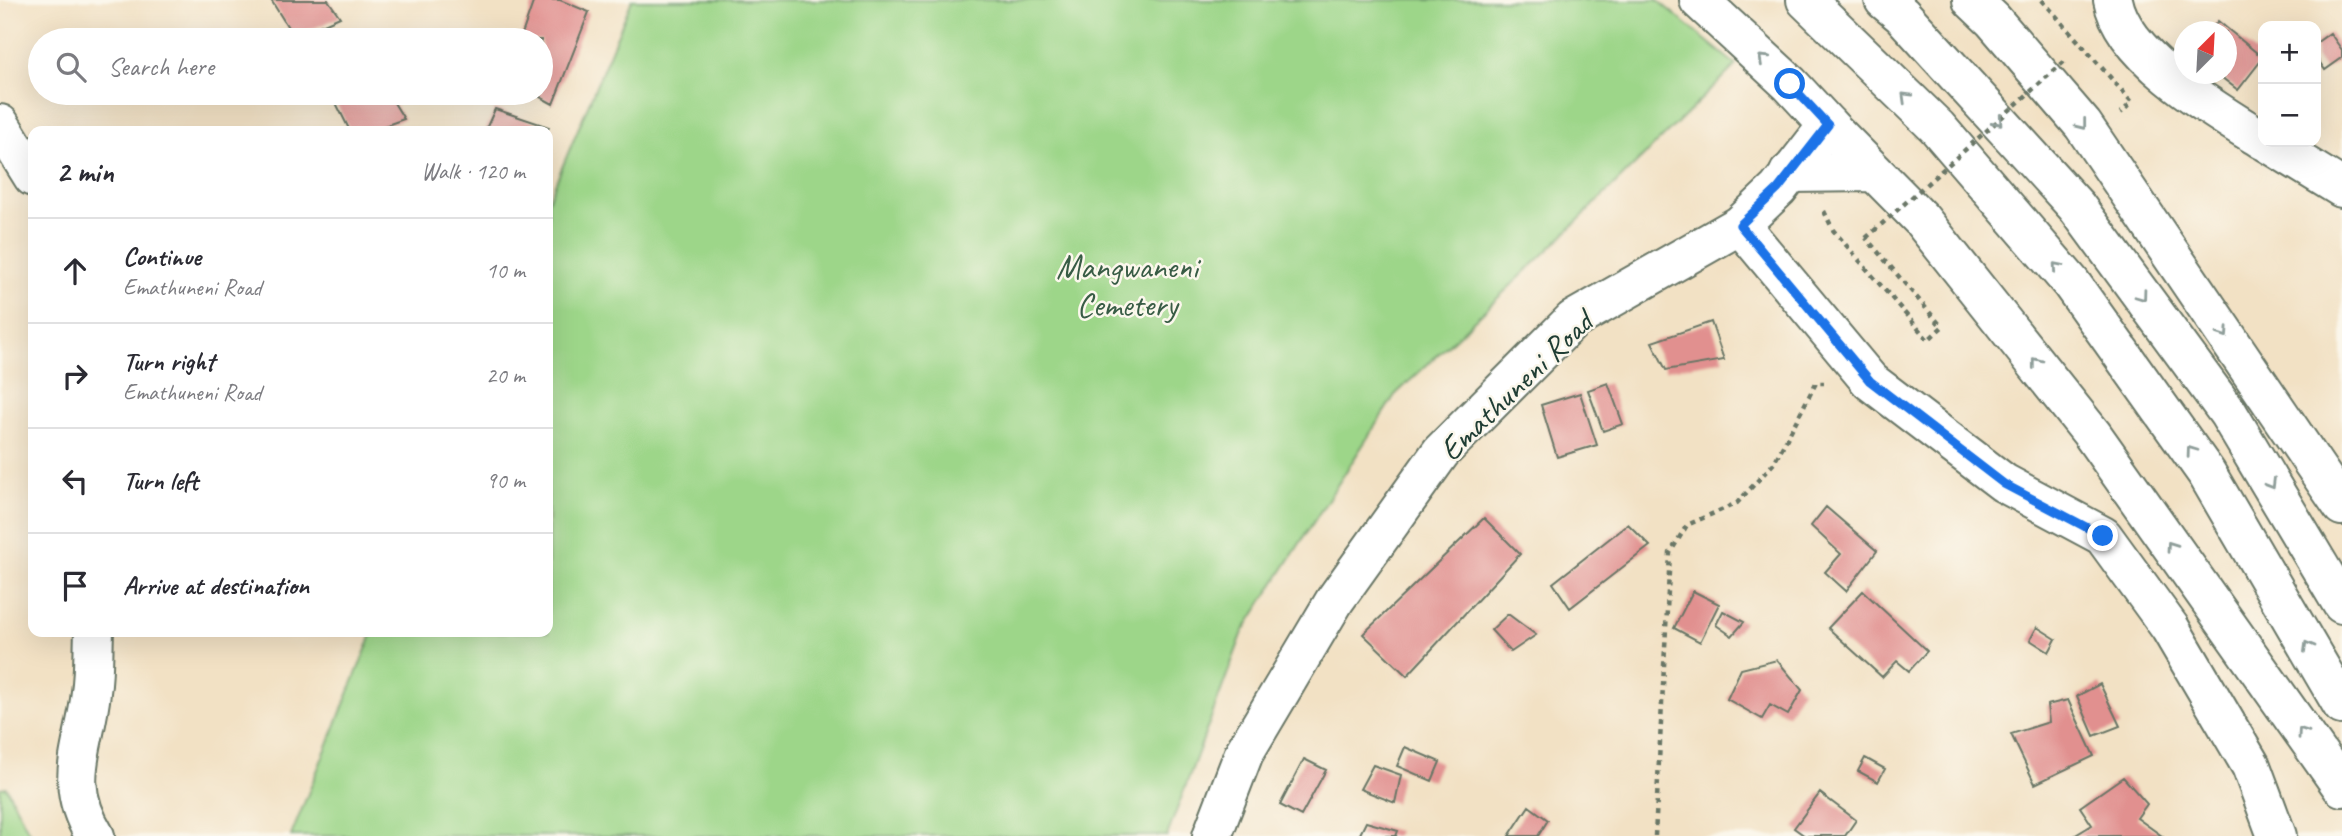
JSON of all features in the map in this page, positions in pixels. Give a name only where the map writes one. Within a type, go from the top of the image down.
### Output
[{"type":"main road","points":[[1699,0],[1790,84],[1871,172],[1921,219],[2092,433],[2342,787]]},
{"type":"main road","points":[[1806,0],[1937,127],[2071,283],[2207,474],[2342,705]]},
{"type":"main road","points":[[1884,0],[1902,15],[2076,206],[2228,413],[2342,604]]},
{"type":"main road","points":[[1972,0],[2082,125],[2342,506]]},
{"type":"main road","points":[[2113,0],[2115,13],[2144,55],[2207,104],[2258,137]]},
{"type":"main road","points":[[0,124],[28,171]]},
{"type":"main road","name":"Emathuneni Road","points":[[1212,836],[1244,753],[1335,600],[1441,452],[1573,320],[1740,225],[1778,189],[1828,125]]},
{"type":"main road","points":[[2275,147],[2342,188]]},
{"type":"main road","points":[[0,171],[28,178]]},
{"type":"main road","points":[[1789,173],[1871,172]]},
{"type":"main road","points":[[1740,225],[1870,381],[2004,484],[2103,536],[2170,628],[2238,743],[2251,766],[2277,836]]},
{"type":"main road","points":[[94,637],[91,692],[75,781],[86,822],[95,836]]},
{"type":"path","points":[[2042,0],[2132,102],[2117,116]]},
{"type":"path","points":[[1833,230],[1928,340],[1942,327],[1866,238],[2066,60],[2075,69]]},
{"type":"path","points":[[1655,836],[1670,554],[1687,525],[1737,503],[1774,463],[1816,383],[1870,381]]},
{"type":"green space","name":"Mangwaneni Cemetery","points":[[632,0],[1657,0],[1736,65],[1540,258],[1395,395],[1243,632],[1167,836],[291,836],[371,637],[553,637],[553,189]]},
{"type":"green space","points":[[6,787],[31,836],[0,836],[0,788]]},
{"type":"building","points":[[271,0],[328,0],[340,17],[315,28],[288,28]]},
{"type":"building","points":[[534,0],[560,0],[589,12],[553,104],[553,28],[524,28]]},
{"type":"building","points":[[2330,33],[2342,50],[2342,58],[2325,70],[2321,64],[2321,39]]},
{"type":"building","points":[[2237,37],[2258,54],[2258,64],[2238,90],[2230,84],[2237,84]]},
{"type":"building","points":[[337,105],[395,105],[404,119],[384,126],[348,126]]},
{"type":"building","points":[[495,109],[546,126],[487,126]]},
{"type":"building","points":[[1711,322],[1724,360],[1666,370],[1652,342]]},
{"type":"building","points":[[1608,383],[1623,424],[1603,431],[1588,390]]},
{"type":"building","points":[[1580,393],[1597,445],[1557,457],[1541,405]]},
{"type":"building","points":[[1826,507],[1877,551],[1846,591],[1825,572],[1841,554],[1811,526]]},
{"type":"building","points":[[1484,518],[1520,554],[1407,676],[1363,634]]},
{"type":"building","points":[[1628,524],[1650,546],[1570,608],[1553,583]]},
{"type":"building","points":[[1693,591],[1719,604],[1700,642],[1674,628]]},
{"type":"building","points":[[1863,591],[1927,651],[1909,671],[1897,661],[1882,677],[1828,628]]},
{"type":"building","points":[[1723,611],[1744,622],[1732,636],[1716,625]]},
{"type":"building","points":[[1508,614],[1536,635],[1511,652],[1491,630]]},
{"type":"building","points":[[2037,627],[2056,639],[2049,652],[2030,640]]},
{"type":"building","points":[[1777,660],[1802,690],[1788,715],[1770,705],[1762,719],[1727,699],[1741,669]]},
{"type":"building","points":[[2100,684],[2120,726],[2094,736],[2077,696]]},
{"type":"building","points":[[2068,700],[2094,756],[2035,784],[2011,734],[2049,722],[2047,705]]},
{"type":"building","points":[[1405,747],[1440,762],[1432,781],[1397,766]]},
{"type":"building","points":[[1865,758],[1885,769],[1878,782],[1858,771]]},
{"type":"building","points":[[1304,759],[1326,770],[1301,816],[1280,805]]},
{"type":"building","points":[[1373,765],[1401,775],[1395,803],[1360,789]]},
{"type":"building","points":[[2123,777],[2147,804],[2137,818],[2162,836],[2074,836],[2092,825],[2080,807]]},
{"type":"building","points":[[1820,793],[1856,820],[1845,836],[1805,836],[1794,828]]},
{"type":"building","points":[[1529,806],[1548,820],[1538,836],[1509,836]]},
{"type":"building","points":[[1366,822],[1398,831],[1396,836],[1359,836]]},
{"type":"route","points":[[1790,84],[1828,125],[1778,189],[1740,225],[1870,381],[2004,484],[2103,536]]}]
